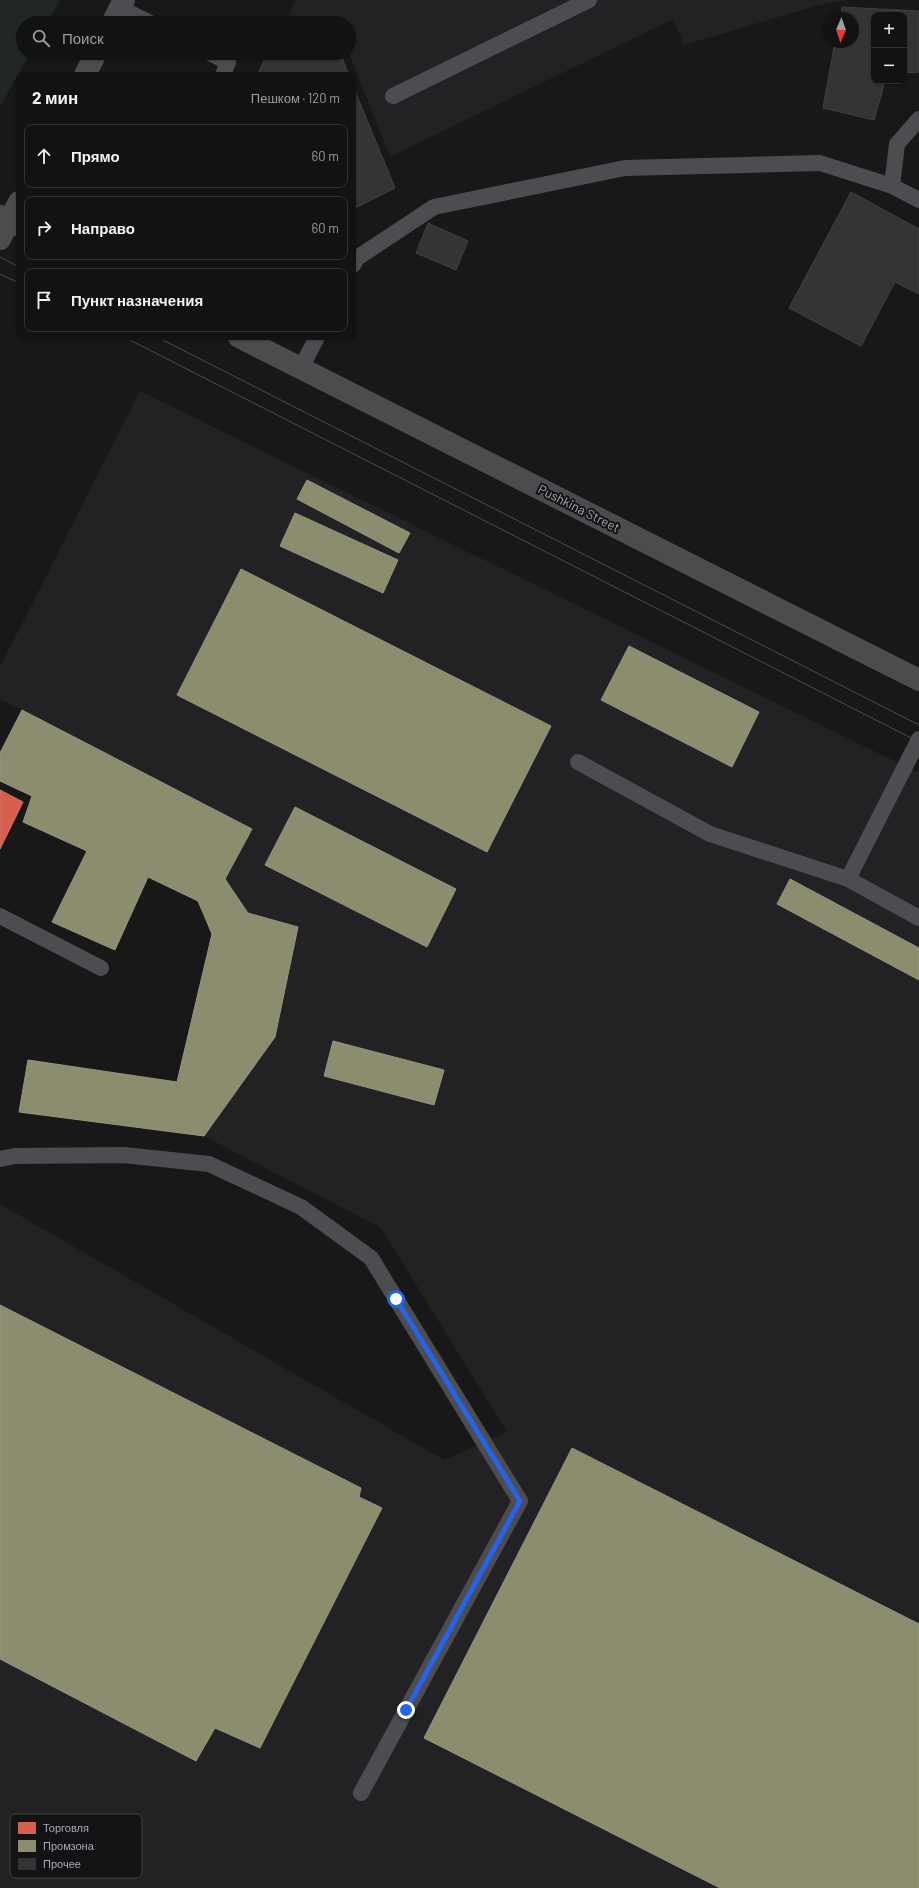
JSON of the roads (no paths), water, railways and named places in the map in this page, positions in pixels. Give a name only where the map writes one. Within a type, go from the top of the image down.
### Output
[{"type":"street","points":[[86,72],[92,60]]},
{"type":"street","points":[[7,226],[16,208]]},
{"type":"street","name":"Pushkina Street","points":[[245,340],[919,680]]},
{"type":"lane","points":[[393,96],[590,0]]},
{"type":"lane","points":[[119,10],[133,16]]},
{"type":"lane","points":[[224,60],[228,62],[224,72]]},
{"type":"lane","points":[[892,186],[897,144],[919,119]]},
{"type":"lane","points":[[356,260],[434,207],[625,168],[820,163],[892,186],[919,200]]},
{"type":"lane","points":[[301,368],[315,340]]},
{"type":"lane","points":[[848,879],[919,739]]},
{"type":"lane","points":[[578,762],[710,834],[848,879],[919,918]]},
{"type":"lane","points":[[0,916],[101,968]]},
{"type":"lane","points":[[0,1158],[15,1156],[124,1155],[209,1164],[301,1206],[371,1258],[520,1501],[361,1793]]},
{"type":"tram line","points":[[0,257],[16,265]]},
{"type":"tram line","points":[[0,274],[16,282]]},
{"type":"tram line","points":[[130,340],[919,742]]},
{"type":"tram line","points":[[163,340],[919,725]]}]
